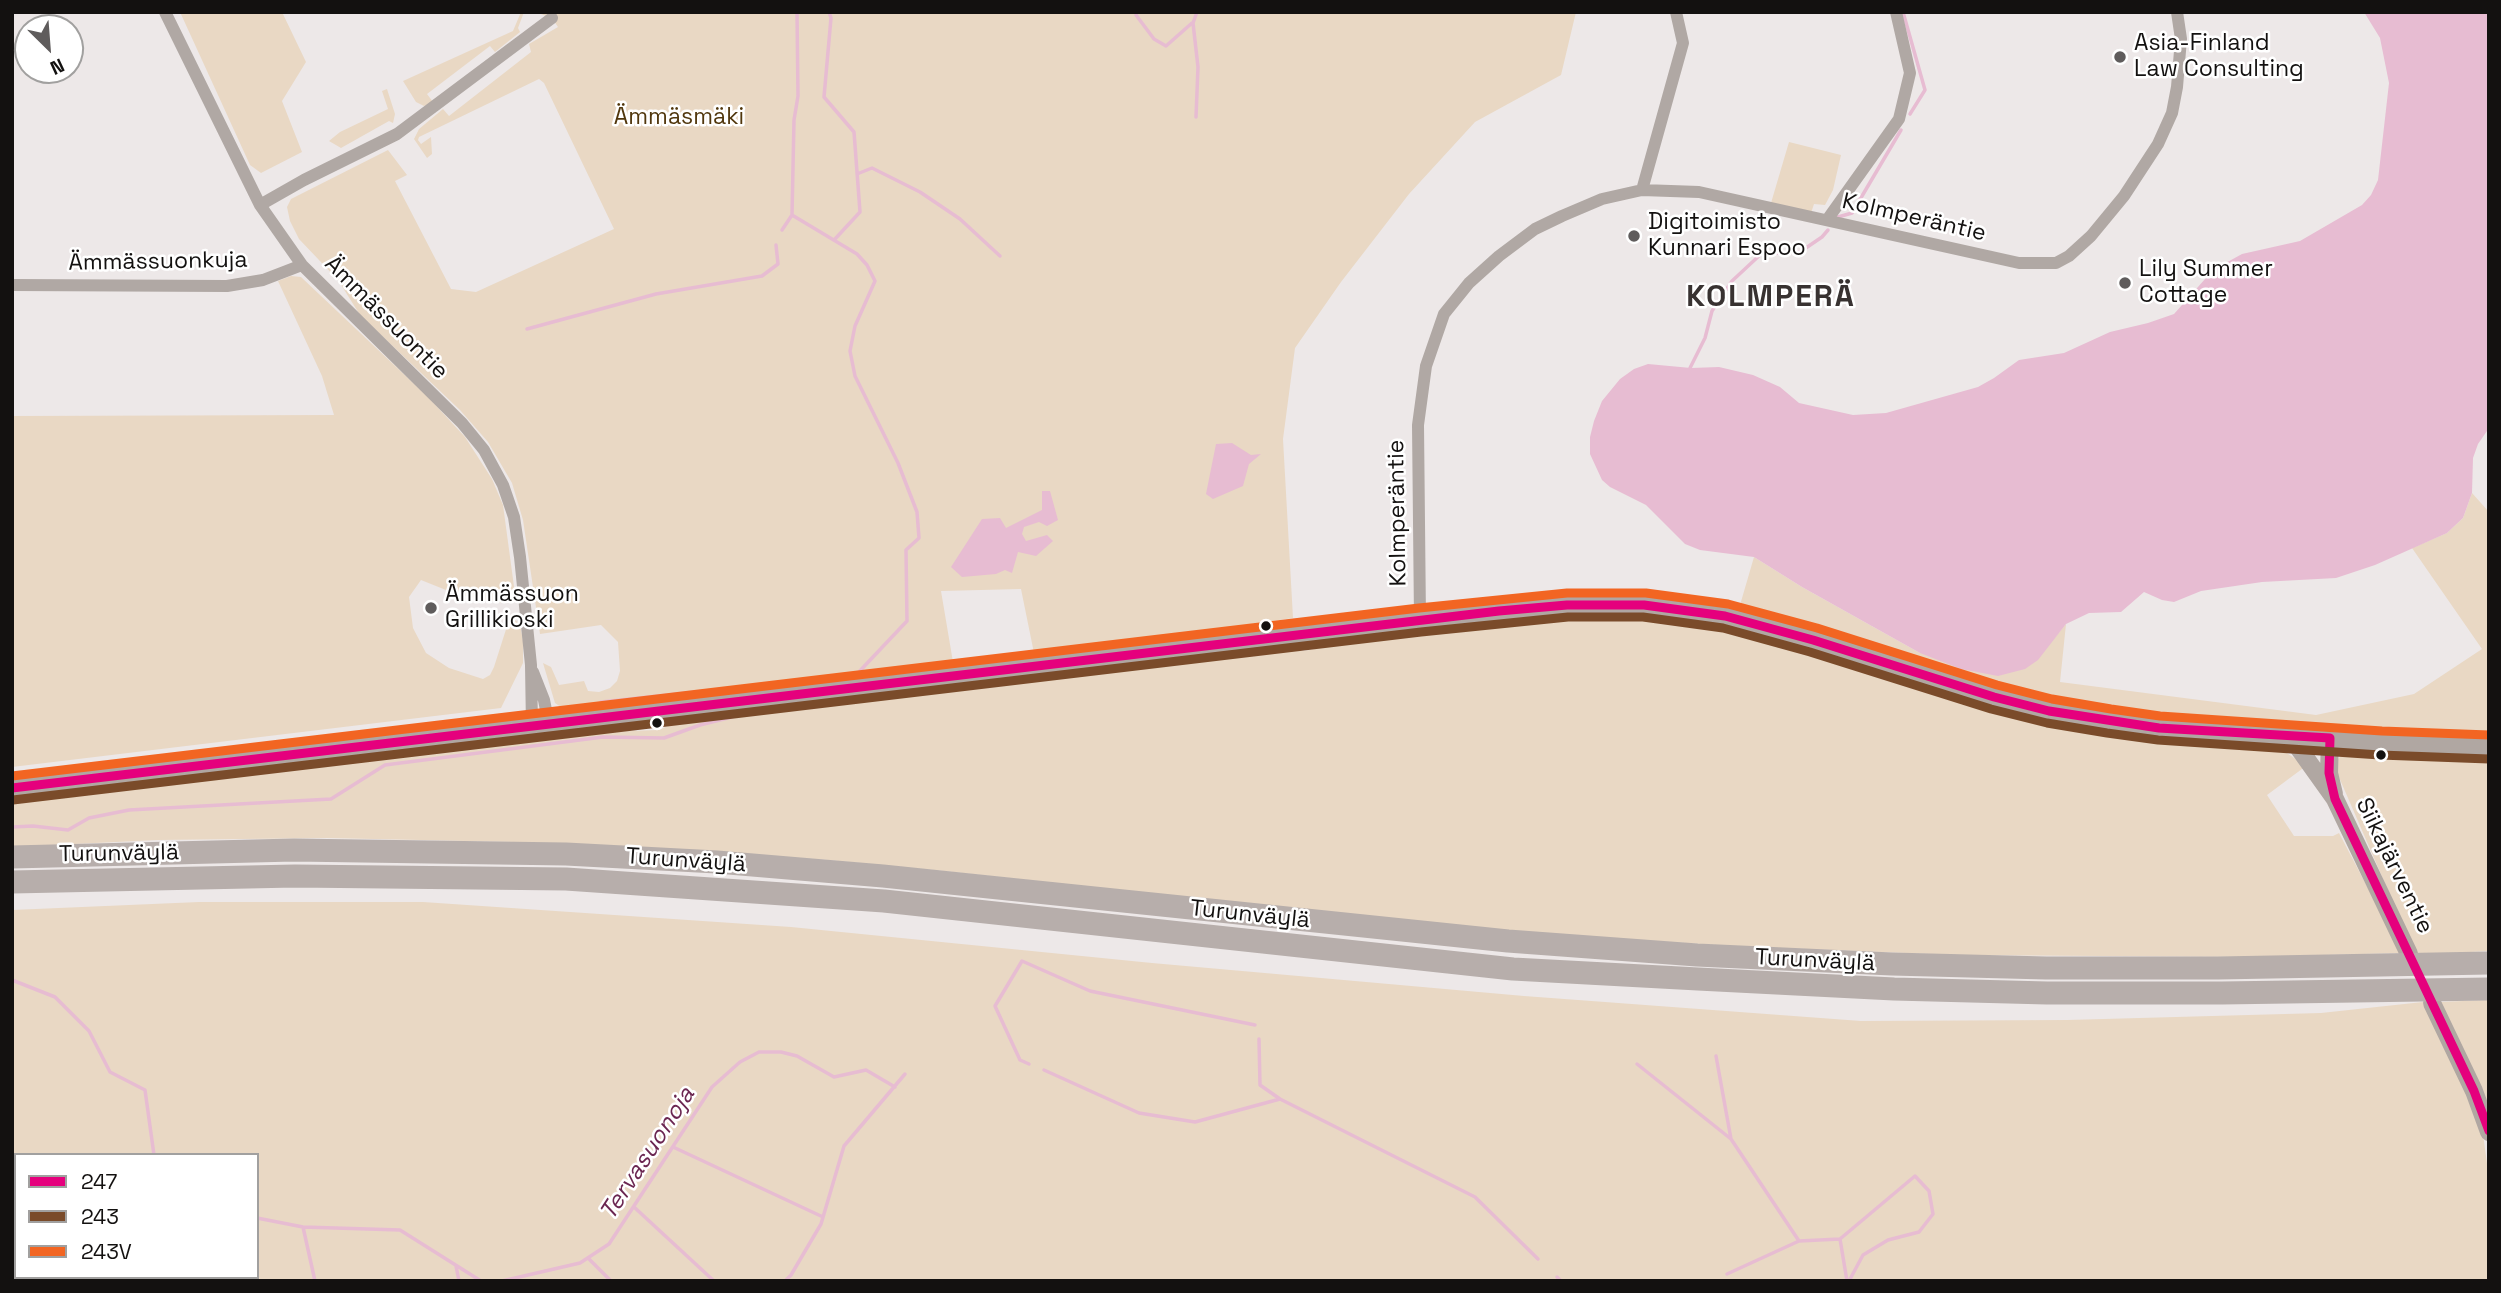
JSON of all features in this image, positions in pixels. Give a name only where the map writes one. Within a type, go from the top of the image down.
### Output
[{"type":"highway","name":"Turunväylä","points":[[12,857],[293,850],[566,853],[883,876],[1508,941],[1697,955],[2046,968],[2489,963]]},
{"type":"highway","name":"Turunväylä","points":[[12,882],[295,876],[566,879],[884,901],[1513,969],[1685,979],[1894,989],[2047,992],[2222,993],[2489,989]]},
{"type":"main road","points":[[12,788],[1420,620],[1567,605],[1644,605],[1725,616],[1813,640],[1994,697],[2049,711],[2159,728],[2381,743],[2489,747]]},
{"type":"main road","points":[[2290,736],[2335,799]]},
{"type":"main road","points":[[2330,738],[2329,773],[2335,799]]},
{"type":"main road","name":"Siikajärventie","points":[[2335,799],[2409,954]]},
{"type":"main road","points":[[2432,1003],[2474,1091],[2489,1132]]},
{"type":"street","name":"Ämmässuontie","points":[[166,12],[260,205],[302,265],[462,423],[484,450],[503,485],[514,517],[531,665],[544,700],[540,726]]},
{"type":"street","points":[[1642,190],[1682,43],[1676,12]]},
{"type":"street","points":[[1827,220],[1899,119],[1910,73],[1896,12]]},
{"type":"street","name":"Kolmperäntie","points":[[1420,620],[1418,425],[1426,366],[1444,314],[1469,283],[1499,256],[1535,229],[1602,200],[1642,190],[1699,192],[2020,263],[2056,263],[2069,256],[2091,236],[2124,196],[2158,144],[2172,113],[2181,39],[2177,12]]},
{"type":"street","points":[[260,205],[397,134],[552,18]]},
{"type":"street","name":"Ämmässuonkuja","points":[[12,285],[228,286],[263,279],[302,265]]},
{"type":"green space","points":[[180,12],[282,12],[306,62],[282,101],[302,152],[261,173],[250,165]]},
{"type":"green space","points":[[521,12],[524,12],[518,28],[520,32],[495,52],[490,46],[427,94],[433,102],[424,106],[416,102],[403,81],[513,31]]},
{"type":"green space","name":"Ämmäsmäki","points":[[535,12],[1576,12],[1561,75],[1475,122],[1409,194],[1341,282],[1295,348],[1283,439],[1293,618],[1225,631],[1035,658],[1021,589],[941,591],[954,668],[582,714],[568,712],[555,703],[543,663],[551,667],[559,685],[584,681],[588,691],[599,692],[610,688],[617,681],[620,671],[618,642],[601,625],[540,634],[523,520],[512,483],[488,442],[460,410],[360,315],[338,280],[299,239],[290,221],[287,207],[291,199],[388,150],[407,175],[395,181],[451,289],[476,292],[614,229],[544,83],[539,79],[419,137],[421,144],[431,137],[432,154],[427,158],[414,139],[419,129],[443,109],[449,116],[531,52],[529,44],[558,27],[552,18]]},
{"type":"green space","points":[[387,89],[395,114],[393,123],[389,121],[341,148],[329,141],[340,132],[388,109],[382,91]]},
{"type":"green space","points":[[1789,142],[1841,155],[1833,190],[1825,205],[1814,204],[1811,213],[1771,203]]},
{"type":"green space","points":[[291,276],[301,277],[428,397],[465,437],[492,479],[503,505],[515,594],[511,600],[503,603],[456,594],[421,580],[409,597],[413,628],[426,653],[449,668],[483,679],[490,675],[494,667],[509,620],[520,624],[523,663],[501,708],[12,767],[12,416],[334,415],[322,376],[278,281]]},
{"type":"green space","points":[[2472,493],[2489,512],[2489,739],[2172,721],[2059,705],[2003,692],[1807,629],[1738,612],[1754,557],[1920,653],[2056,636],[2066,624],[2060,682],[2316,715],[2414,694],[2482,649],[2412,548],[2447,533],[2463,518]]},
{"type":"green space","points":[[1575,614],[1689,618],[1783,639],[2011,708],[2275,745],[2306,766],[2267,795],[2294,836],[2333,836],[2339,833],[2402,953],[2251,957],[1956,955],[1731,946],[1488,930],[828,860],[513,842],[327,838],[158,840],[12,847],[12,796],[302,762],[596,732],[658,730],[689,718],[851,694],[1219,651],[1304,651],[1355,641],[1357,638],[1442,624]]},
{"type":"green space","points":[[2415,749],[2489,753],[2489,951],[2416,955],[2335,768],[2344,753],[2387,754]]},
{"type":"green space","points":[[199,902],[423,902],[791,927],[1524,996],[1861,1021],[2067,1020],[2321,1013],[2423,1002],[2457,1068],[2482,1127],[2489,1178],[2487,1281],[12,1281],[12,910]]},
{"type":"green space","points":[[2489,1000],[2489,1111],[2438,1002]]},
{"type":"shaded area","name":"KOLMPERÄ","points":[[2364,12],[2489,12],[2489,428],[2478,444],[2473,458],[2472,493],[2463,518],[2447,533],[2375,565],[2336,578],[2262,582],[2201,591],[2174,602],[2144,592],[2121,612],[2089,613],[2066,624],[2038,660],[2025,669],[1998,676],[1961,669],[1920,653],[1754,557],[1700,550],[1685,544],[1646,505],[1610,487],[1602,480],[1590,454],[1594,421],[1602,401],[1620,379],[1634,369],[1648,364],[1691,368],[1719,367],[1753,375],[1780,387],[1799,403],[1853,415],[1886,413],[1978,387],[2019,360],[2064,353],[2110,332],[2174,314],[2213,270],[2242,254],[2300,241],[2362,205],[2371,195],[2378,180],[2389,83],[2380,38]]},
{"type":"shaded area","points":[[1232,443],[1251,455],[1261,454],[1249,464],[1243,486],[1213,499],[1206,494],[1216,444]]},
{"type":"shaded area","points":[[1042,491],[1050,491],[1058,520],[1047,526],[1039,522],[1024,527],[1022,534],[1026,541],[1047,535],[1053,541],[1036,556],[1018,552],[1012,573],[1005,570],[996,574],[962,577],[951,567],[982,519],[1000,518],[1006,528],[1042,510]]},
{"type":"waterway","points":[[782,230],[792,215],[794,120],[798,96],[797,12]]},
{"type":"waterway","points":[[829,12],[831,18],[824,97],[854,132],[860,212],[835,239]]},
{"type":"waterway","points":[[1137,12],[1136,15],[1154,39],[1166,46],[1192,23]]},
{"type":"waterway","points":[[1196,117],[1198,67],[1193,23],[1197,12]]},
{"type":"waterway","points":[[1903,12],[1925,90],[1910,114]]},
{"type":"waterway","points":[[1838,217],[1852,213],[1901,130]]},
{"type":"waterway","points":[[857,174],[872,168],[920,192],[960,219],[1000,256]]},
{"type":"waterway","points":[[602,709],[601,702],[856,675],[907,621],[906,550],[919,538],[917,512],[898,463],[855,376],[850,351],[855,326],[875,281],[867,265],[857,254],[792,215]]},
{"type":"waterway","points":[[1690,368],[1705,338],[1712,311],[1732,281],[1761,254],[1800,252],[1828,230]]},
{"type":"waterway","points":[[527,329],[656,294],[762,276],[778,264],[776,245]]},
{"type":"waterway","points":[[12,827],[33,826],[68,830],[89,818],[129,810],[331,799],[385,765],[603,737],[664,738],[732,717],[731,713]]},
{"type":"waterway","points":[[1029,1064],[1020,1060],[995,1006],[1022,961],[1090,991],[1255,1025]]},
{"type":"waterway","name":"Tervasuonoja","points":[[12,980],[55,997],[89,1031],[110,1072],[145,1090],[154,1153]]},
{"type":"waterway","points":[[1259,1039],[1260,1085],[1280,1099]]},
{"type":"waterway","name":"Tervasuonoja","points":[[502,1281],[580,1263],[609,1244],[712,1087],[740,1062],[759,1052],[781,1052],[797,1056],[834,1077],[866,1070],[895,1087]]},
{"type":"waterway","points":[[1716,1056],[1731,1139],[1799,1241]]},
{"type":"waterway","points":[[1637,1064],[1731,1139]]},
{"type":"waterway","points":[[1044,1070],[1139,1113],[1195,1122],[1280,1099],[1475,1197],[1538,1259]]},
{"type":"waterway","points":[[785,1281],[821,1224],[844,1146],[905,1074]]},
{"type":"waterway","points":[[673,1147],[823,1217]]},
{"type":"waterway","points":[[1847,1281],[1840,1239],[1915,1176],[1929,1191],[1933,1214],[1919,1232],[1888,1240],[1863,1255],[1849,1281]]},
{"type":"waterway","points":[[634,1207],[714,1281]]},
{"type":"waterway","name":"Tervasuonoja","points":[[259,1218],[303,1227],[400,1230],[481,1281]]},
{"type":"waterway","points":[[303,1227],[315,1281]]},
{"type":"waterway","points":[[1727,1274],[1799,1241],[1840,1239]]},
{"type":"waterway","points":[[588,1258],[611,1281]]},
{"type":"waterway","points":[[456,1266],[459,1281]]},
{"type":"waterway","points":[[1557,1277],[1561,1281]]},
{"type":"transit line","name":"243V","points":[[12,776],[1419,608],[1567,593],[1646,593],[1728,604],[1817,628],[1997,685],[2052,699],[2111,709],[2160,716],[2382,731],[2489,735]]},
{"type":"transit line","name":"247","points":[[12,788],[1499,611],[1567,605],[1644,605],[1725,616],[2049,711],[2159,728],[2330,738],[2329,773],[2335,799],[2474,1091],[2489,1131]]},
{"type":"transit line","name":"243","points":[[13,800],[1421,632],[1568,617],[1643,617],[1723,628],[1810,652],[1991,709],[2047,723],[2107,733],[2158,740],[2380,755],[2489,759]]},
{"type":"place","name":"Asia-Finland Law Consulting","points":[[2120,57]]},
{"type":"place","name":"Digitoimisto Kunnari Espoo","points":[[1634,236]]},
{"type":"place","name":"Lily Summer Cottage","points":[[2125,283]]},
{"type":"place","name":"Ämmässuon Grillikioski","points":[[431,608]]},
{"type":"district","name":"KOLMPERÄ","points":[[1771,298]]}]
